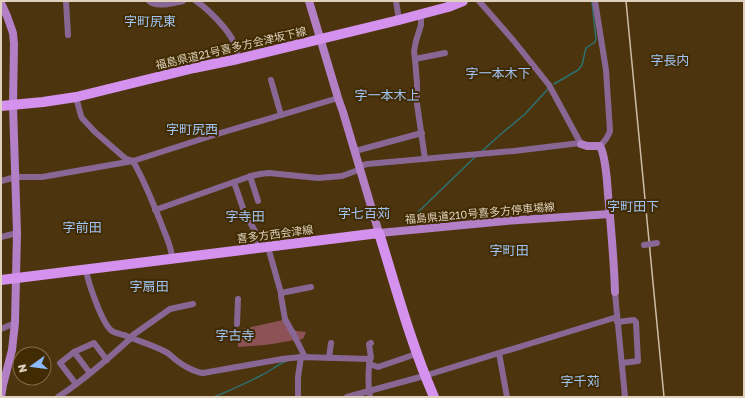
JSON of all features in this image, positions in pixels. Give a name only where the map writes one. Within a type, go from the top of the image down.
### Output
[{"type":"main road","name":"福島県道21号喜多方会津坂下線","points":[[1,106],[43,102],[76,96],[238,59],[398,20],[448,7],[463,1]]},
{"type":"main road","name":"喜多方西会津線","points":[[1,280],[380,233]]},
{"type":"main road","points":[[380,233],[416,354],[434,397]]},
{"type":"street","points":[[66,1],[68,35]]},
{"type":"street","points":[[148,1],[157,5],[183,1]]},
{"type":"street","points":[[196,1],[224,27],[234,42],[238,59]]},
{"type":"street","points":[[309,1],[380,233]]},
{"type":"street","points":[[396,1],[398,20]]},
{"type":"street","points":[[479,1],[549,85],[581,144]]},
{"type":"street","points":[[595,1],[606,70],[610,131],[602,144],[614,258],[617,320],[624,397]]},
{"type":"street","points":[[1,3],[13,33],[14,44],[13,105],[17,233],[15,323],[12,350],[1,397]]},
{"type":"street","points":[[420,14],[421,25],[414,51],[417,104],[425,159]]},
{"type":"street","points":[[415,59],[445,53]]},
{"type":"street","points":[[271,80],[281,115]]},
{"type":"street","points":[[76,96],[82,118],[126,159],[133,161],[136,166],[169,244],[172,259]]},
{"type":"street","points":[[1,181],[16,177],[42,177],[133,161],[338,98]]},
{"type":"street","points":[[355,151],[422,133]]},
{"type":"street","points":[[155,210],[250,176],[260,174],[269,173],[324,177],[342,176],[367,164],[581,144],[587,146],[602,144]]},
{"type":"street","points":[[250,176],[258,201]]},
{"type":"street","points":[[234,182],[246,217],[252,224],[263,247],[282,293],[282,304],[285,320],[295,337],[302,356],[298,377],[298,397]]},
{"type":"street","name":"福島県道210号喜多方停車場線","points":[[380,233],[506,220],[610,214]]},
{"type":"street","points":[[1,237],[17,233]]},
{"type":"street","points":[[644,245],[657,243]]},
{"type":"street","points":[[86,270],[104,322],[112,331],[155,346],[169,353],[176,360],[199,373],[302,356],[369,362],[378,367],[416,354]]},
{"type":"street","points":[[282,293],[311,287]]},
{"type":"street","points":[[237,324],[238,299]]},
{"type":"street","points":[[58,397],[107,360],[133,335],[170,309],[193,304]]},
{"type":"street","points":[[348,397],[370,394],[611,318],[617,320],[634,320],[636,322],[638,361],[622,363]]},
{"type":"street","points":[[1,329],[15,323]]},
{"type":"street","points":[[76,384],[60,363],[74,352],[94,343],[107,360]]},
{"type":"street","points":[[329,358],[331,343]]},
{"type":"street","points":[[370,394],[369,362],[371,358],[369,344],[372,343]]},
{"type":"street","points":[[74,352],[90,373]]},
{"type":"street","points":[[499,353],[506,397]]},
{"type":"shaded area","points":[[283,320],[296,331],[306,332],[303,339],[238,347],[238,330]]},
{"type":"waterway","points":[[554,84],[578,70],[582,65],[586,48],[595,42],[596,39],[592,2]]},
{"type":"waterway","points":[[482,151],[525,114],[548,89]]},
{"type":"waterway","points":[[415,215],[475,157]]},
{"type":"waterway","points":[[213,397],[232,390],[287,361]]},
{"type":"railway","points":[[626,1],[664,397]]},
{"type":"district","name":"字町尻東","points":[[150,21]]},
{"type":"district","name":"字長内","points":[[670,60]]},
{"type":"district","name":"字一本木下","points":[[498,73]]},
{"type":"district","name":"字一本木上","points":[[387,95]]},
{"type":"district","name":"字町尻西","points":[[192,129]]},
{"type":"district","name":"字町田下","points":[[633,206]]},
{"type":"district","name":"字七百苅","points":[[364,213]]},
{"type":"district","name":"字寺田","points":[[245,216]]},
{"type":"district","name":"字前田","points":[[82,227]]},
{"type":"district","name":"字町田","points":[[509,250]]},
{"type":"district","name":"字扇田","points":[[149,286]]},
{"type":"district","name":"字古寺","points":[[235,335]]},
{"type":"district","name":"字千苅","points":[[580,381]]}]
